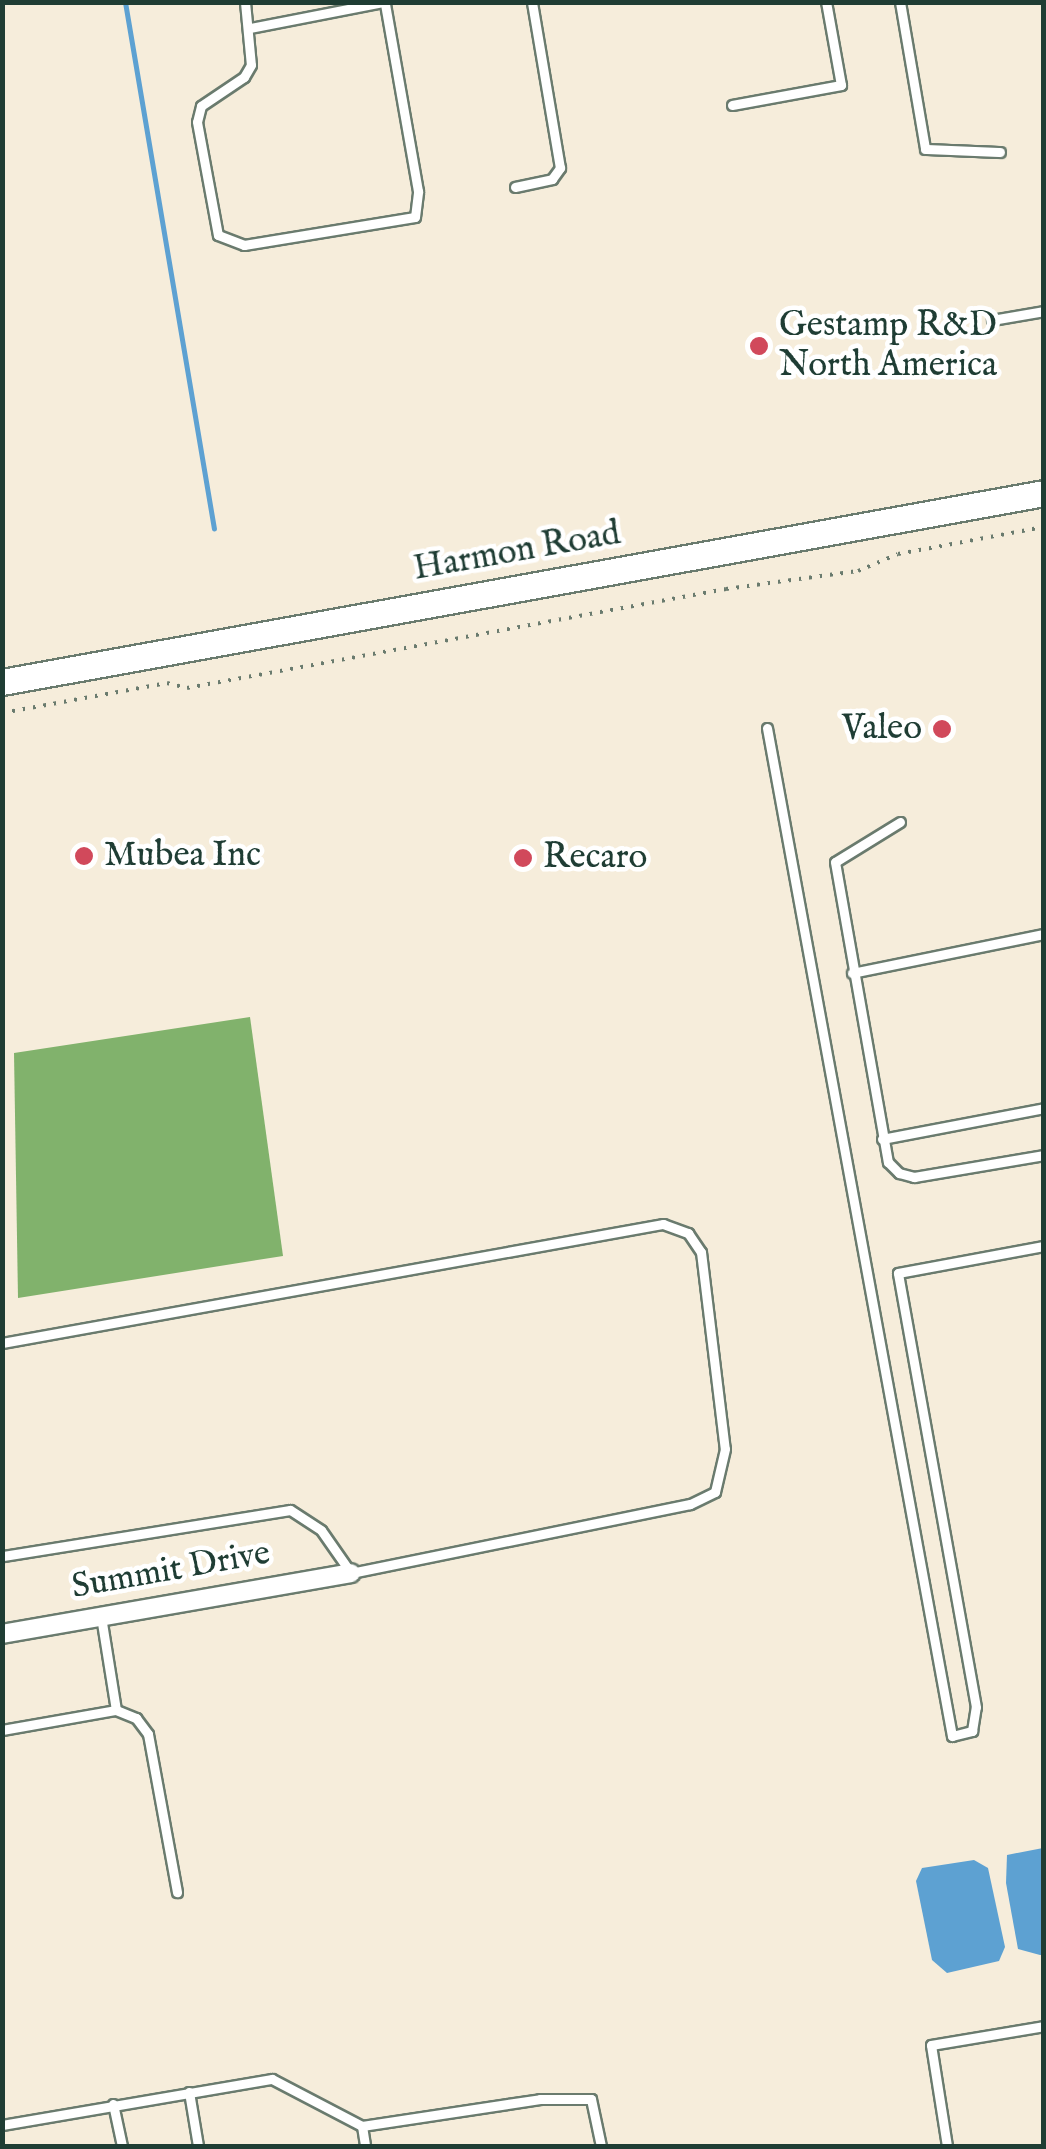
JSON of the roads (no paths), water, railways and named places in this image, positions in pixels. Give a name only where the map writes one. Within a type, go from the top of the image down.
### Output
[{"type":"street","name":"Harmon Road","points":[[2,682],[1044,493]]},
{"type":"street","name":"Summit Drive","points":[[2,1634],[352,1572]]},
{"type":"lane","points":[[245,2],[251,65],[244,77],[201,106],[197,122],[218,235],[244,245],[415,217],[418,191],[384,3],[250,28]]},
{"type":"lane","points":[[515,187],[552,180],[560,168],[532,2]]},
{"type":"lane","points":[[732,105],[841,85],[826,2]]},
{"type":"lane","points":[[900,2],[925,149],[1000,152]]},
{"type":"lane","points":[[992,320],[1044,311]]},
{"type":"lane","points":[[766,728],[952,1736],[972,1731],[976,1708],[898,1273],[1044,1246]]},
{"type":"lane","points":[[900,822],[835,862],[888,1162],[899,1173],[914,1177],[1044,1155]]},
{"type":"lane","points":[[852,974],[1044,934]]},
{"type":"lane","points":[[882,1139],[1044,1108]]},
{"type":"lane","points":[[2,1342],[663,1224],[688,1233],[701,1252],[724,1448],[716,1492],[690,1504],[352,1572],[322,1530],[290,1510],[2,1556]]},
{"type":"lane","points":[[102,1616],[116,1710]]},
{"type":"lane","points":[[2,1730],[116,1710],[136,1718],[148,1734],[177,1892]]},
{"type":"lane","points":[[947,2146],[931,2045],[1044,2026]]},
{"type":"lane","points":[[2,2125],[272,2080],[362,2126],[540,2099],[591,2099],[601,2146]]},
{"type":"lane","points":[[189,2092],[198,2146]]},
{"type":"lane","points":[[113,2104],[122,2146]]},
{"type":"lane","points":[[362,2126],[365,2146]]},
{"type":"water","points":[[1043,1848],[1044,1955],[1040,1955],[1018,1949],[1006,1883],[1007,1855]]},
{"type":"water","points":[[974,1860],[988,1868],[1005,1947],[999,1961],[947,1973],[932,1960],[916,1881],[922,1868]]},
{"type":"waterway","points":[[125,2],[214,529]]},
{"type":"place","name":"Gestamp R&D North America","points":[[759,346]]},
{"type":"place","name":"Valeo","points":[[942,729]]},
{"type":"place","name":"Mubea Inc","points":[[84,856]]},
{"type":"place","name":"Recaro","points":[[523,858]]}]
